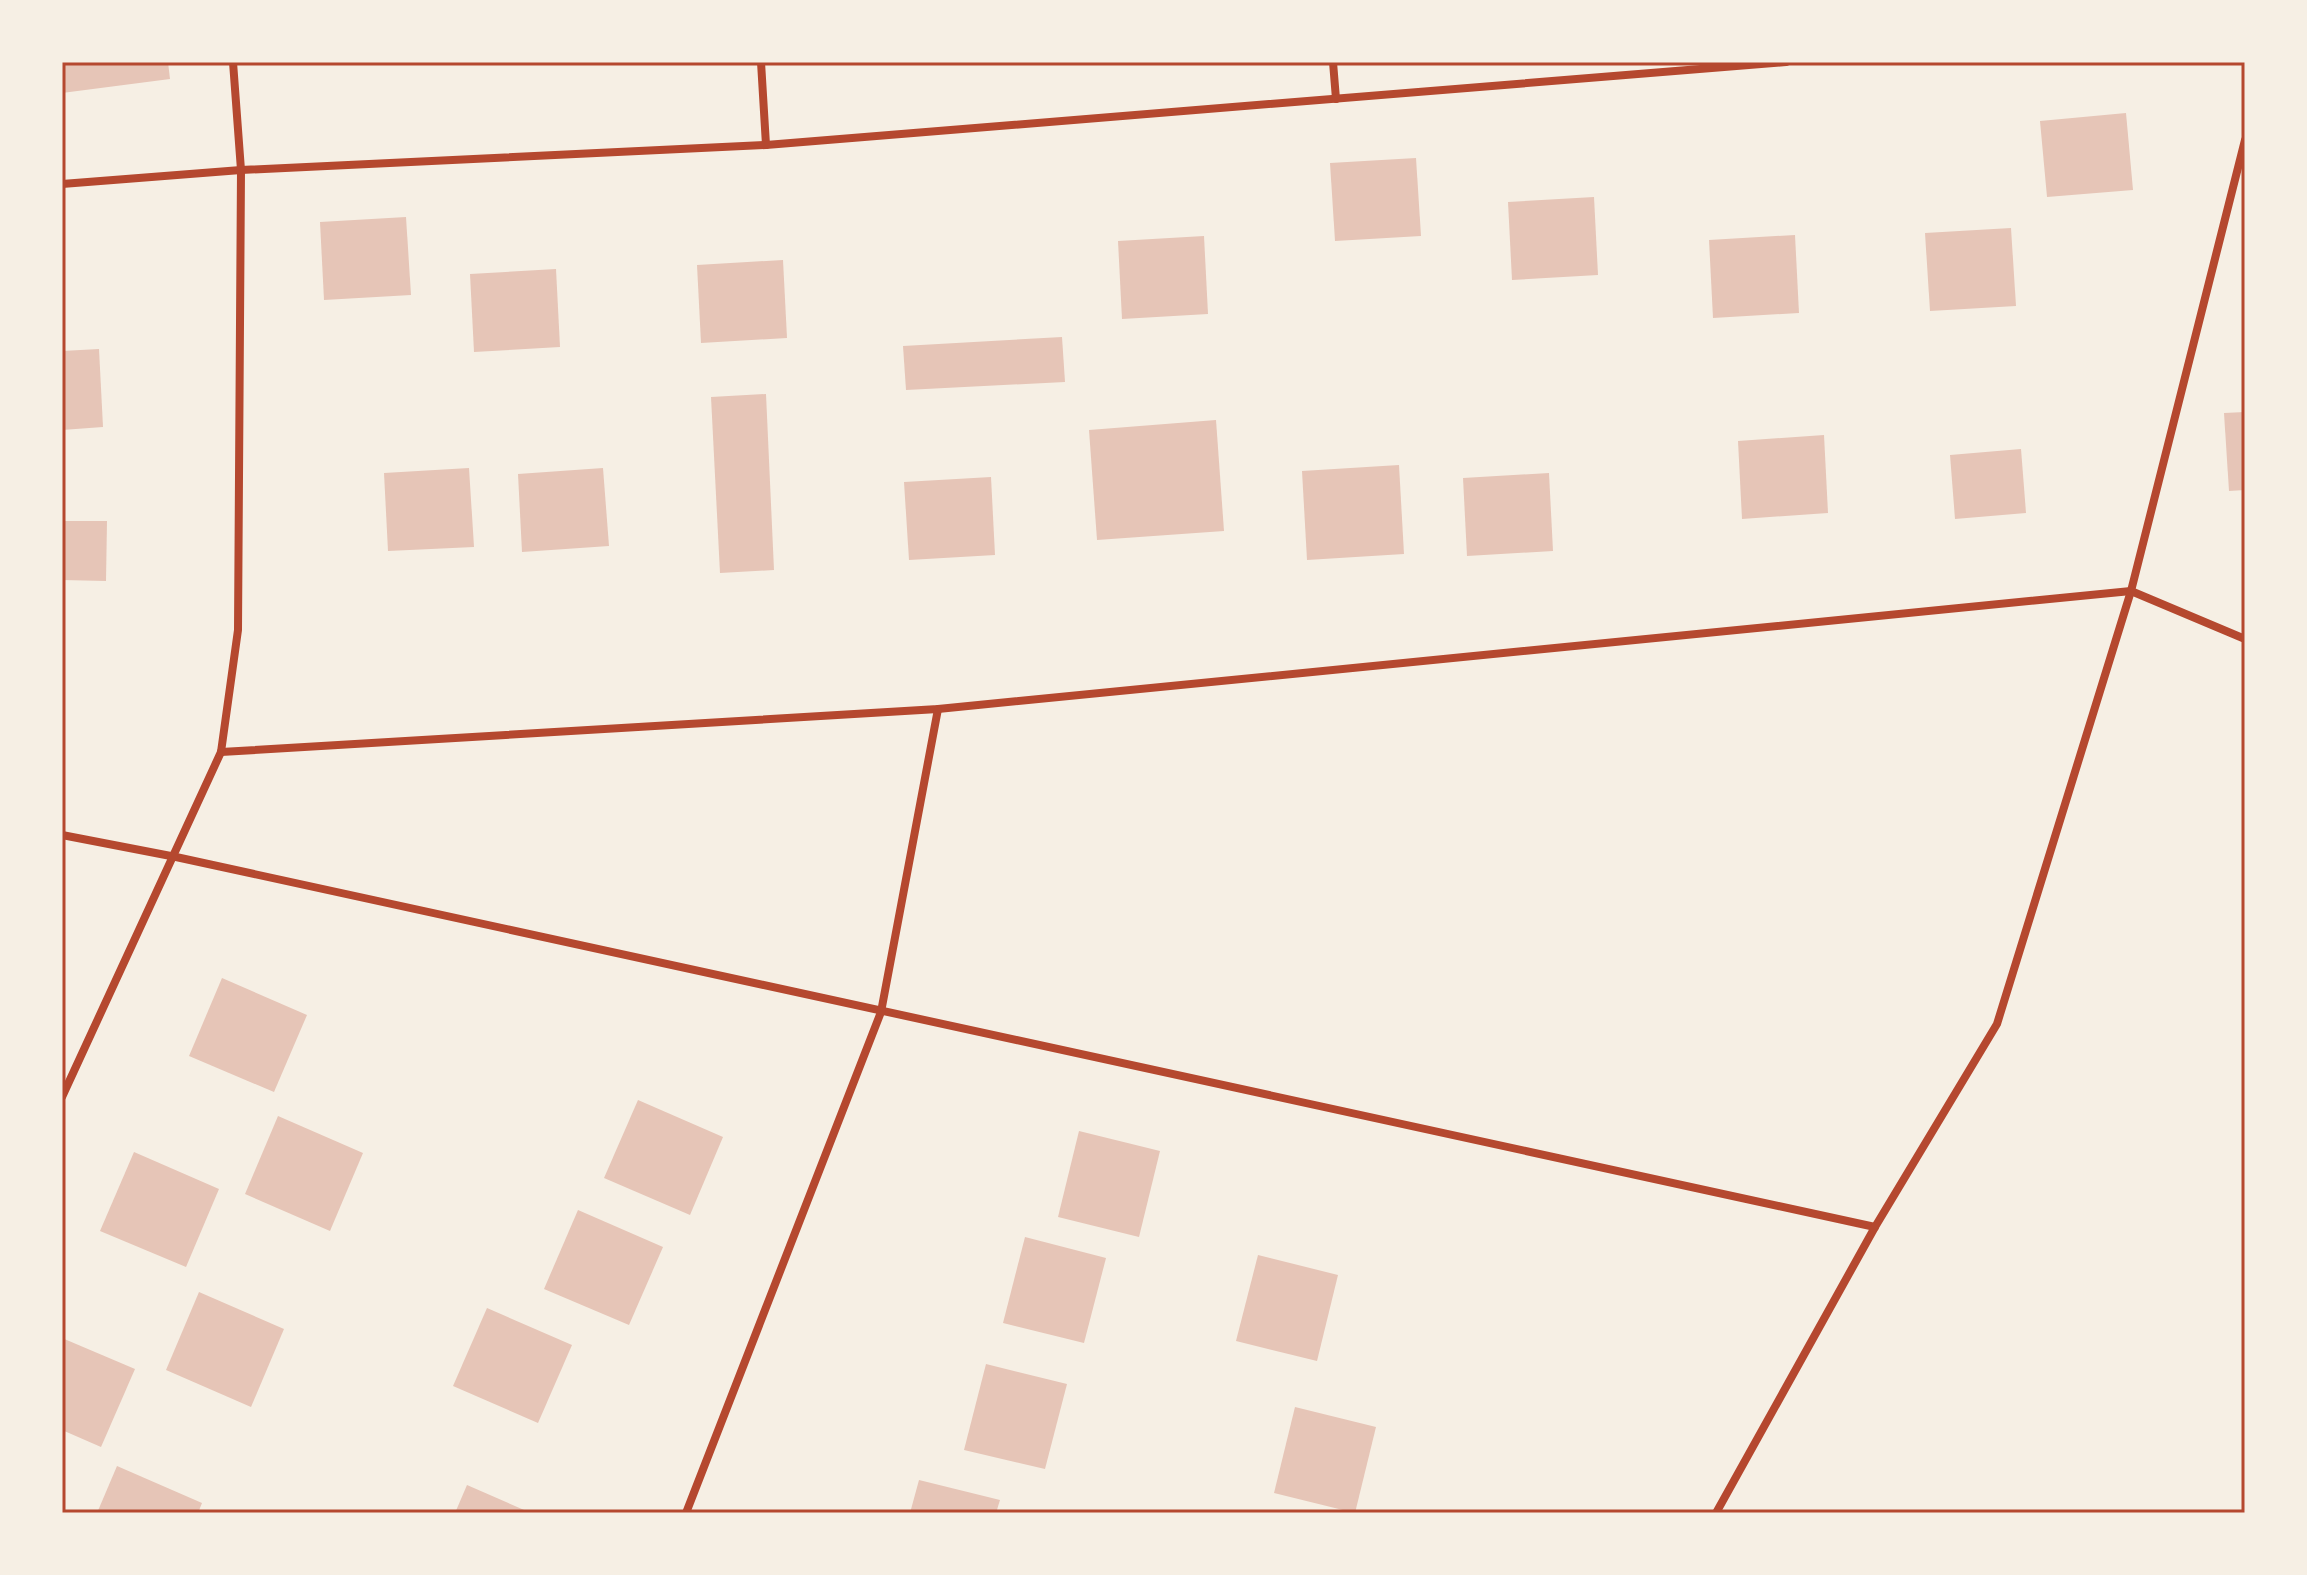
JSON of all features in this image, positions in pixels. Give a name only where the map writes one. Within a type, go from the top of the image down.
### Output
[{"type":"street","points":[[62,1097],[176,857],[221,752],[238,630],[241,170],[233,62]]},
{"type":"street","points":[[761,62],[766,145]]},
{"type":"street","points":[[1333,62],[1336,99]]},
{"type":"street","points":[[62,184],[241,170],[766,145],[1786,62]]},
{"type":"street","points":[[1716,1513],[1875,1227],[1997,1024],[2131,591],[2245,140]]},
{"type":"street","points":[[221,752],[938,709],[2131,591],[2245,639]]},
{"type":"street","points":[[686,1513],[881,1012],[938,709]]},
{"type":"street","points":[[62,835],[176,857],[1875,1227]]},
{"type":"building","points":[[62,62],[168,62],[170,79],[62,93]]},
{"type":"building","points":[[2126,113],[2133,190],[2047,197],[2040,121]]},
{"type":"building","points":[[1416,158],[1421,236],[1335,241],[1330,163]]},
{"type":"building","points":[[1594,197],[1598,275],[1512,280],[1508,202]]},
{"type":"building","points":[[406,217],[411,295],[324,300],[320,222]]},
{"type":"building","points":[[2011,228],[2016,306],[1930,311],[1925,233]]},
{"type":"building","points":[[1795,235],[1799,313],[1713,318],[1709,240]]},
{"type":"building","points":[[1204,236],[1208,314],[1122,319],[1118,241]]},
{"type":"building","points":[[783,260],[787,338],[701,343],[697,265]]},
{"type":"building","points":[[556,269],[560,347],[474,352],[470,274]]},
{"type":"building","points":[[1062,337],[1065,382],[906,390],[903,346]]},
{"type":"building","points":[[99,349],[103,427],[62,430],[62,351]]},
{"type":"building","points":[[766,394],[774,570],[720,573],[711,397]]},
{"type":"building","points":[[2245,412],[2245,490],[2229,491],[2224,413]]},
{"type":"building","points":[[1216,420],[1224,531],[1097,540],[1089,430]]},
{"type":"building","points":[[1824,435],[1828,513],[1742,519],[1738,441]]},
{"type":"building","points":[[2021,449],[2026,513],[1955,519],[1950,455]]},
{"type":"building","points":[[1399,465],[1404,554],[1307,560],[1302,471]]},
{"type":"building","points":[[469,468],[474,547],[388,551],[384,473]]},
{"type":"building","points":[[603,468],[609,546],[522,552],[518,474]]},
{"type":"building","points":[[1549,473],[1553,551],[1467,556],[1463,478]]},
{"type":"building","points":[[991,477],[995,555],[909,560],[904,482]]},
{"type":"building","points":[[62,521],[107,521],[106,581],[62,580]]},
{"type":"building","points":[[222,978],[307,1015],[274,1092],[189,1056]]},
{"type":"building","points":[[638,1100],[723,1137],[690,1215],[604,1178]]},
{"type":"building","points":[[278,1116],[363,1153],[330,1231],[245,1194]]},
{"type":"building","points":[[1079,1131],[1160,1151],[1139,1237],[1058,1217]]},
{"type":"building","points":[[134,1152],[219,1189],[186,1267],[100,1231]]},
{"type":"building","points":[[578,1210],[663,1247],[629,1325],[544,1289]]},
{"type":"building","points":[[1025,1237],[1106,1258],[1084,1343],[1003,1323]]},
{"type":"building","points":[[1258,1255],[1338,1275],[1317,1361],[1236,1341]]},
{"type":"building","points":[[199,1292],[284,1329],[251,1407],[166,1370]]},
{"type":"building","points":[[487,1308],[572,1345],[538,1423],[453,1386]]},
{"type":"building","points":[[62,1338],[135,1369],[101,1447],[62,1430]]},
{"type":"building","points":[[986,1364],[1067,1384],[1045,1469],[964,1450]]},
{"type":"building","points":[[1295,1407],[1376,1427],[1355,1513],[1274,1493]]},
{"type":"building","points":[[117,1466],[202,1503],[198,1513],[97,1513]]},
{"type":"building","points":[[919,1480],[1000,1500],[996,1513],[910,1513]]},
{"type":"building","points":[[467,1485],[531,1513],[455,1513]]}]
